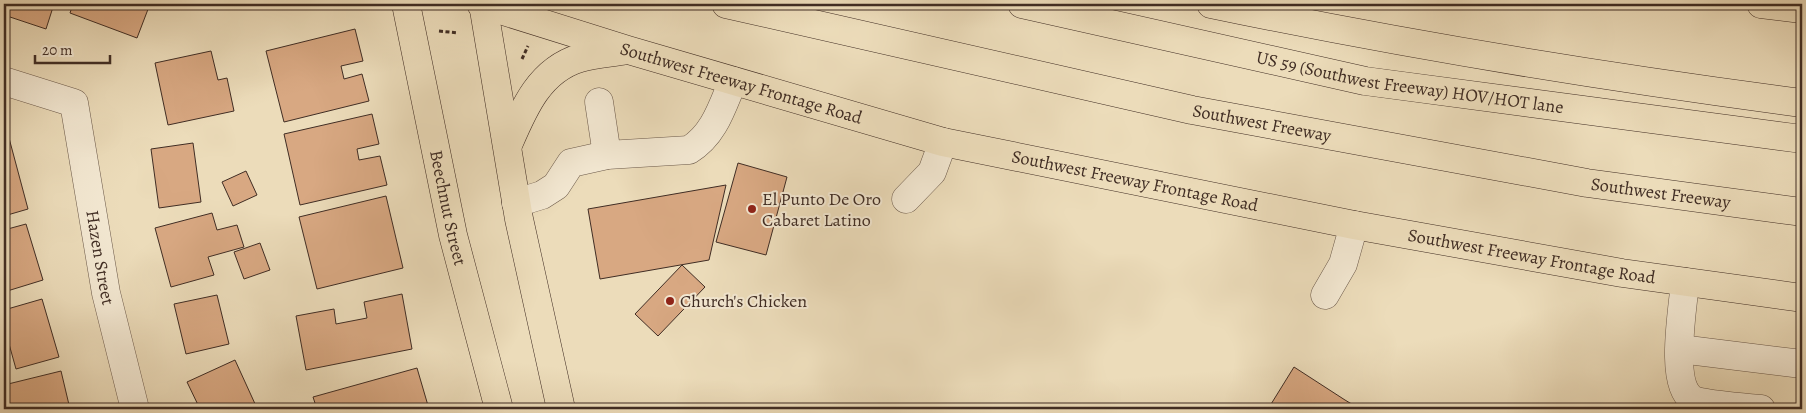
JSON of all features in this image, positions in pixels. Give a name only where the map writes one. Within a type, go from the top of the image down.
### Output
[{"type":"main road","name":"Beechnut Street","points":[[406,4],[453,236],[498,409]]},
{"type":"main road","points":[[482,4],[508,145],[516,203],[543,336],[561,409]]},
{"type":"main road","name":"Southwest Freeway Frontage Road","points":[[482,4],[628,50],[943,142],[1354,225],[1622,273],[1802,298]]},
{"type":"main road","points":[[543,4],[574,32]]},
{"type":"main road","name":"Southwest Freeway","points":[[726,4],[1192,110],[1587,183],[1802,212]]},
{"type":"main road","name":"US 59 (Southwest Freeway) HOV/HOT lane","points":[[1022,4],[1365,81],[1802,139]]},
{"type":"main road","points":[[1211,4],[1467,54],[1802,103]]},
{"type":"main road","points":[[1761,4],[1802,9]]},
{"type":"main road","points":[[508,145],[526,102],[543,79],[579,58],[628,50]]},
{"type":"street","name":"Hazen Street","points":[[4,81],[74,103],[106,293],[135,409]]},
{"type":"street","points":[[516,203],[542,195],[556,186],[571,163],[607,155],[689,150],[699,144],[714,126],[733,81]]},
{"type":"street","points":[[598,102],[607,155]]},
{"type":"street","points":[[906,199],[932,172],[943,142]]},
{"type":"street","points":[[1325,295],[1343,264],[1354,225]]},
{"type":"street","points":[[1685,282],[1679,370],[1682,389],[1692,400],[1760,409]]},
{"type":"street","points":[[1680,349],[1802,364]]},
{"type":"path","points":[[432,31],[458,33]]},
{"type":"path","points":[[522,59],[529,46]]},
{"type":"building","points":[[4,4],[54,4],[46,29],[4,15]]},
{"type":"building","points":[[73,4],[150,4],[137,38],[70,13]]},
{"type":"building","points":[[355,29],[363,61],[341,66],[344,79],[362,74],[369,101],[284,122],[266,51]]},
{"type":"building","points":[[211,51],[218,80],[227,78],[234,111],[168,125],[155,63]]},
{"type":"building","points":[[372,114],[379,144],[357,149],[359,160],[380,156],[387,185],[300,205],[284,134]]},
{"type":"building","points":[[9,138],[28,209],[4,216],[4,140]]},
{"type":"building","points":[[193,143],[201,202],[159,208],[151,149]]},
{"type":"building","name":"El Punto De Oro Cabaret Latino","points":[[738,163],[787,177],[766,255],[716,242]]},
{"type":"building","points":[[246,171],[257,195],[233,206],[222,182]]},
{"type":"building","points":[[726,185],[709,260],[600,279],[588,209]]},
{"type":"building","points":[[386,196],[403,268],[317,289],[299,217]]},
{"type":"building","points":[[212,213],[217,230],[237,225],[244,247],[208,257],[214,275],[171,287],[155,228]]},
{"type":"building","points":[[26,224],[43,280],[4,292],[4,230]]},
{"type":"building","points":[[260,243],[270,270],[244,279],[234,252]]},
{"type":"building","name":"Church's Chicken","points":[[682,265],[705,287],[658,336],[635,314]]},
{"type":"building","points":[[402,294],[412,349],[306,370],[296,316],[334,309],[336,324],[367,318],[364,302]]},
{"type":"building","points":[[217,295],[229,344],[186,354],[174,304]]},
{"type":"building","points":[[42,299],[59,357],[16,369],[4,326],[4,310]]},
{"type":"building","points":[[235,360],[256,406],[249,409],[200,409],[187,382]]},
{"type":"building","points":[[1294,367],[1345,400],[1360,409],[1268,409]]},
{"type":"building","points":[[417,368],[429,409],[317,409],[313,397]]},
{"type":"building","points":[[61,371],[70,409],[28,409],[27,405],[9,409],[4,385]]},
{"type":"place","name":"El Punto De Oro Cabaret Latino","points":[[752,209]]},
{"type":"place","name":"Church's Chicken","points":[[670,301]]}]
